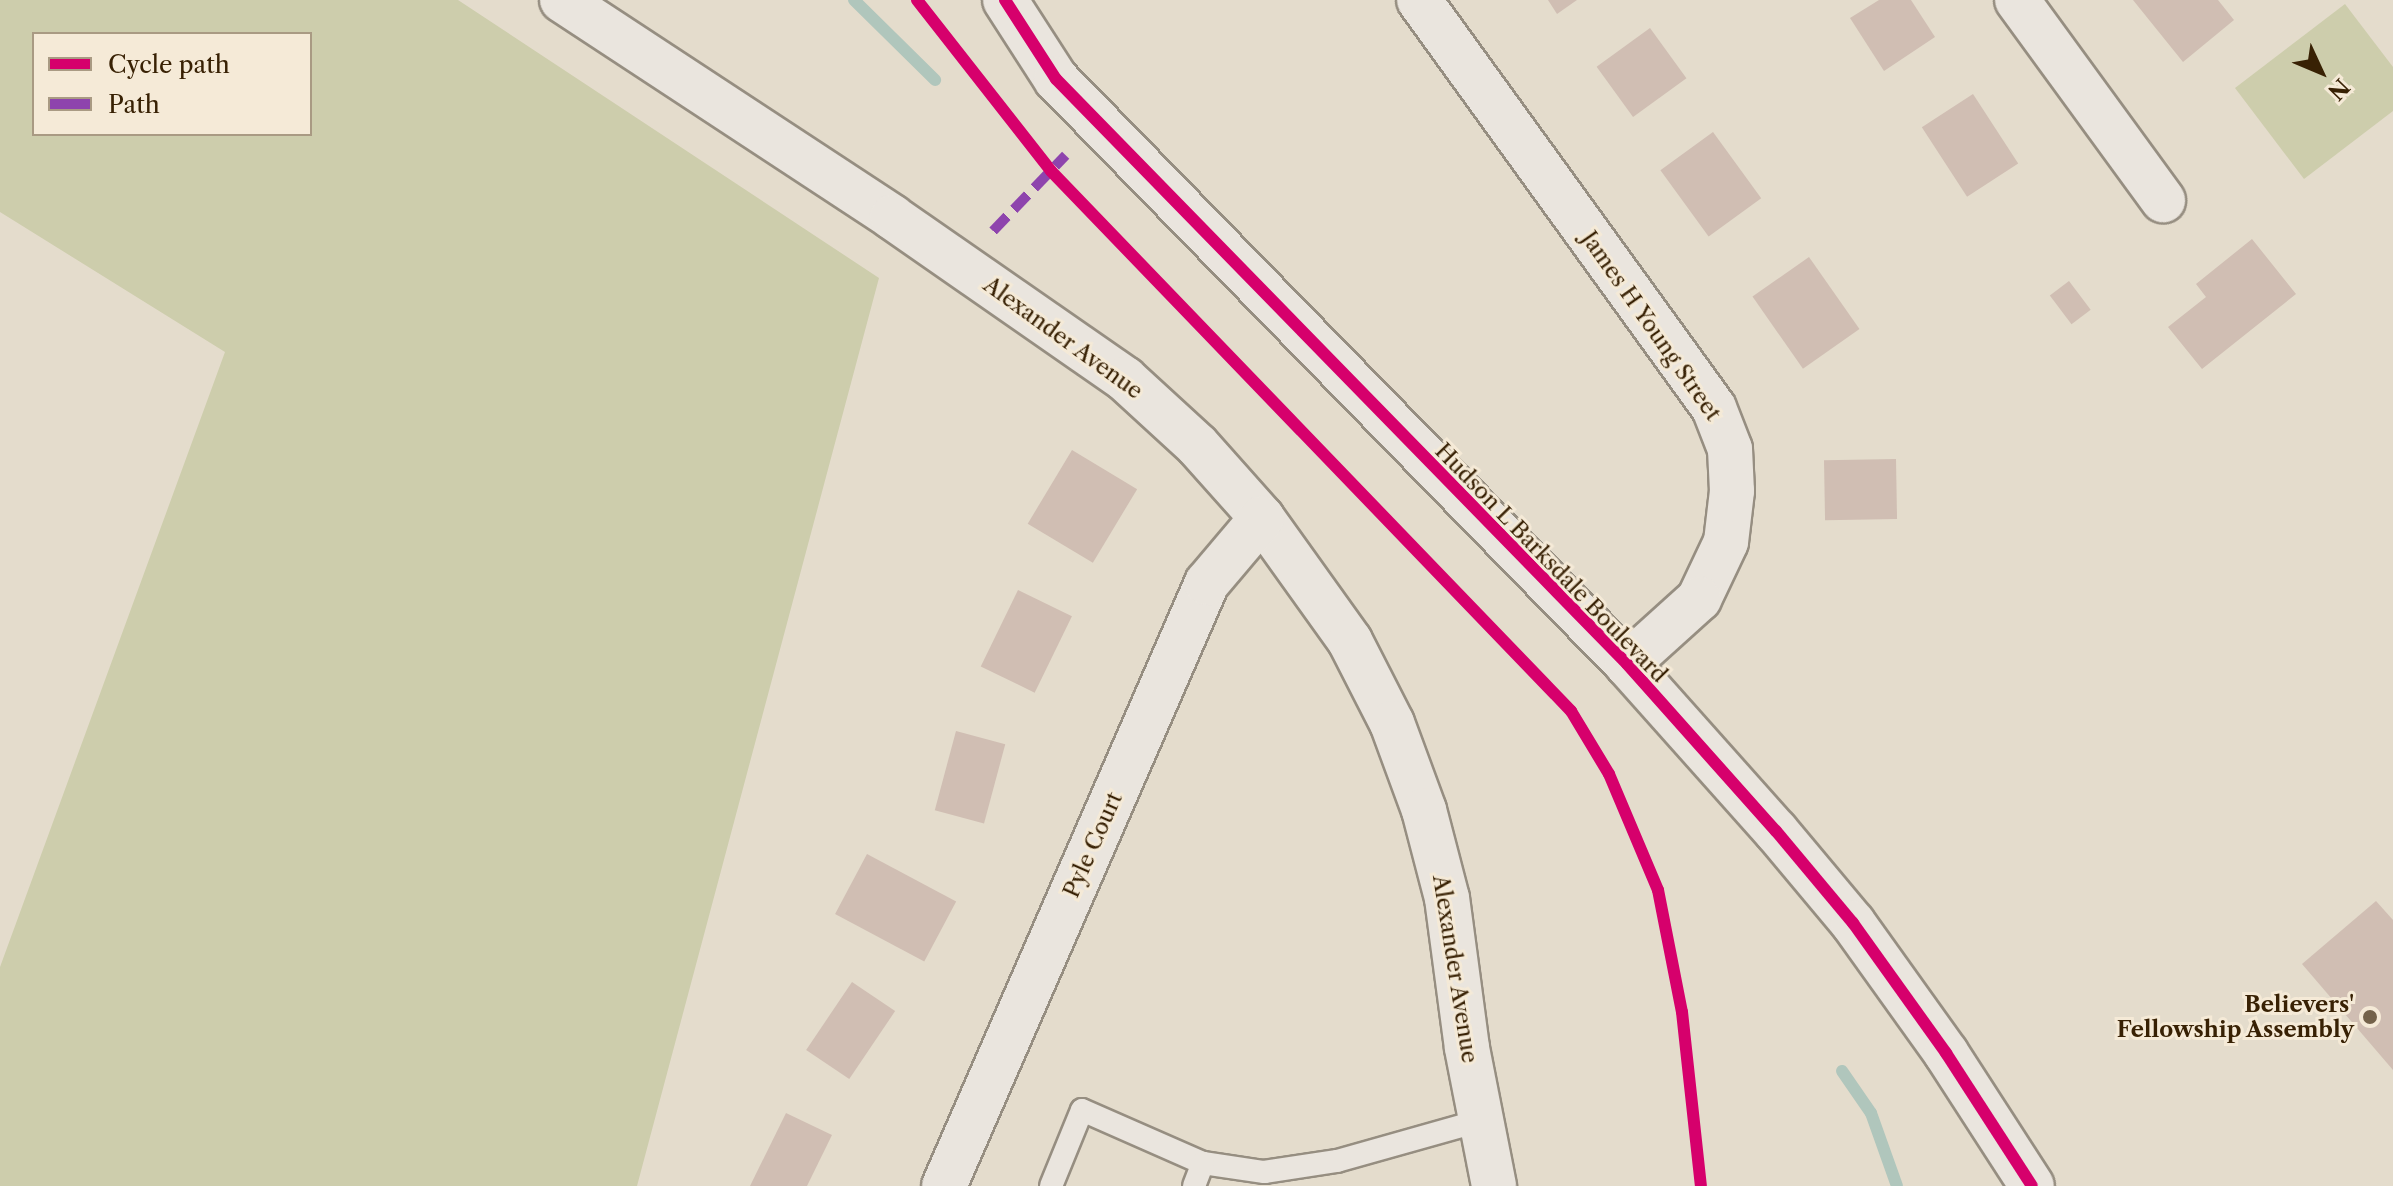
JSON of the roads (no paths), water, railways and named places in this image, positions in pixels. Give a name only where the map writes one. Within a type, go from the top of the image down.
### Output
[{"type":"street","name":"Alexander Avenue","points":[[562,0],[892,217],[1125,379],[1197,445],[1262,518],[1350,641],[1392,723],[1424,810],[1447,898],[1479,1121],[1494,1186]]},
{"type":"street","name":"Hudson L Barksdale Boulevard","points":[[1005,0],[1056,79],[1627,664],[1853,923],[1946,1053],[2032,1186]]},
{"type":"street","name":"James H Young Street","points":[[1419,0],[1714,408],[1730,449],[1732,491],[1726,542],[1699,599],[1627,664]]},
{"type":"street","points":[[2017,0],[2163,200]]},
{"type":"street","name":"Pyle Court","points":[[944,1186],[1207,583],[1262,518]]},
{"type":"lane","points":[[1051,1186],[1082,1110],[1203,1163],[1264,1172],[1322,1164],[1479,1121]]},
{"type":"lane","points":[[1194,1186],[1203,1163]]},
{"type":"waterway","points":[[854,0],[935,80]]},
{"type":"waterway","points":[[1842,1071],[1871,1113],[1897,1186]]},
{"type":"place","name":"Believers' Fellowship Assembly","points":[[2370,1017]]}]
